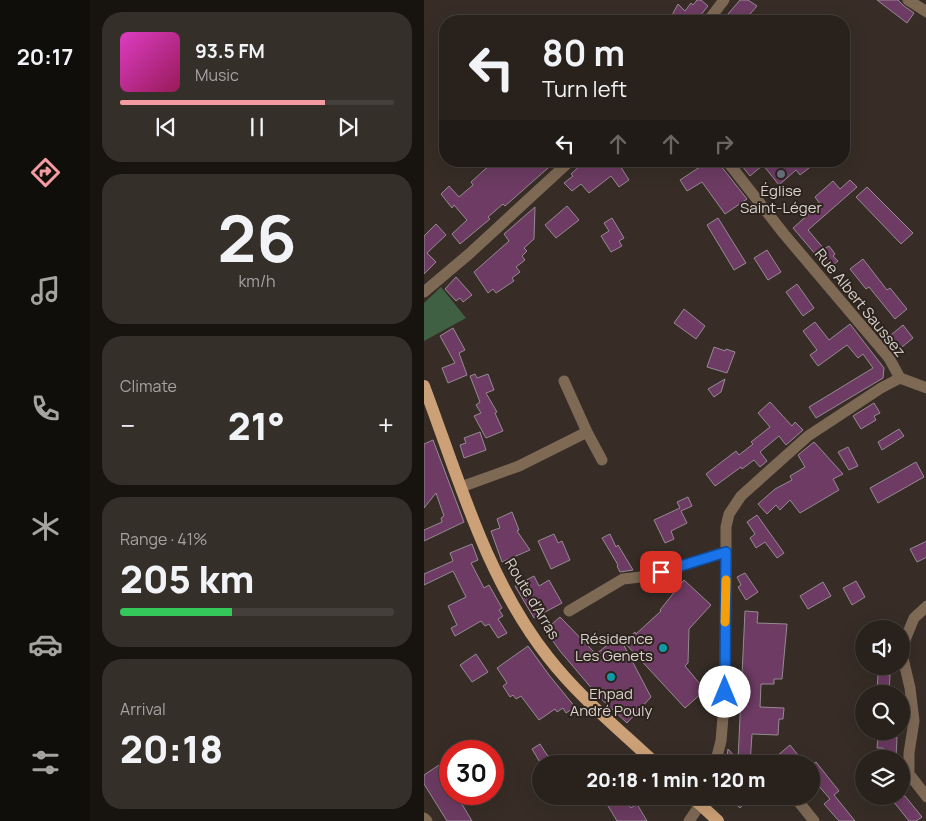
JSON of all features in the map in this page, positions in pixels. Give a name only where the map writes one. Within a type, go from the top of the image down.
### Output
[{"type":"main road","name":"Route d'Arras","points":[[424,386],[461,486],[500,581],[520,616],[548,657],[578,693],[646,755]]},
{"type":"main road","points":[[704,805],[718,821]]},
{"type":"street","points":[[713,15],[724,0]]},
{"type":"street","points":[[908,0],[926,12]]},
{"type":"street","points":[[424,292],[563,167]]},
{"type":"street","name":"Rue Albert Saussez","points":[[717,755],[725,692],[726,527],[729,514],[741,496],[808,436],[881,388],[900,378],[888,358],[731,167]]},
{"type":"street","points":[[900,378],[926,388]]},
{"type":"street","points":[[564,381],[602,460]]},
{"type":"street","points":[[461,486],[519,466],[587,432]]},
{"type":"street","points":[[569,610],[623,579],[649,576],[726,552]]},
{"type":"street","points":[[926,606],[914,618],[905,640],[902,654],[910,688],[914,721],[909,753],[909,774],[926,797]]},
{"type":"street","points":[[689,821],[696,805]]},
{"type":"street","points":[[801,805],[814,821]]},
{"type":"street","points":[[424,818],[427,821]]},
{"type":"green space","points":[[441,287],[466,318],[424,341],[424,303]]},
{"type":"building","points":[[697,0],[701,0],[708,6],[701,15],[672,15],[678,4],[685,11],[691,3],[693,5]]},
{"type":"building","points":[[740,0],[748,0],[757,6],[749,15],[727,15]]},
{"type":"building","points":[[877,0],[898,0],[914,13],[907,23]]},
{"type":"building","points":[[488,167],[548,168],[505,206],[503,204],[488,217],[490,219],[460,244],[452,234],[467,220],[454,205],[452,208],[441,194],[449,186],[459,197],[473,185],[471,182]]},
{"type":"building","points":[[579,167],[621,167],[629,180],[619,187],[611,176],[589,193],[581,184],[572,191],[564,183],[573,176],[571,174]]},
{"type":"building","points":[[700,167],[722,167],[747,199],[725,214],[702,182],[687,191],[680,180]]},
{"type":"building","name":"Église Saint-Léger","points":[[743,167],[761,167],[750,176]]},
{"type":"building","name":"Église Saint-Léger","points":[[765,167],[810,167],[800,175],[796,170],[779,185]]},
{"type":"building","points":[[850,180],[857,187],[808,230],[824,249],[829,246],[835,254],[833,256],[838,261],[828,269],[793,228],[820,204],[815,197],[833,181],[840,189]]},
{"type":"building","points":[[867,187],[913,233],[901,244],[856,197]]},
{"type":"building","points":[[567,206],[579,220],[556,238],[545,225]]},
{"type":"building","points":[[535,207],[534,239],[524,248],[527,251],[522,256],[525,260],[516,267],[520,272],[512,278],[514,281],[496,293],[493,289],[488,293],[474,272],[509,241],[504,234]]},
{"type":"building","points":[[612,218],[624,238],[619,241],[622,246],[611,252],[601,236],[609,231],[604,223]]},
{"type":"building","points":[[718,218],[746,263],[734,270],[707,225]]},
{"type":"building","points":[[436,224],[446,235],[427,253],[436,262],[424,274],[424,236]]},
{"type":"building","points":[[767,250],[781,272],[768,280],[754,258]]},
{"type":"building","points":[[863,259],[887,290],[890,288],[907,309],[895,319],[869,287],[866,289],[850,269]]},
{"type":"building","points":[[456,277],[472,295],[463,302],[460,298],[456,301],[445,289]]},
{"type":"building","points":[[797,284],[814,308],[803,316],[786,292]]},
{"type":"building","points":[[684,309],[705,326],[696,339],[674,323]]},
{"type":"building","points":[[815,322],[829,340],[850,324],[884,368],[883,378],[816,418],[809,407],[873,368],[863,354],[858,358],[847,345],[818,366],[810,355],[817,350],[803,331]]},
{"type":"building","points":[[903,325],[913,338],[896,352],[886,339]]},
{"type":"building","points":[[453,328],[465,350],[459,353],[467,375],[448,383],[442,368],[455,363],[440,336]]},
{"type":"building","points":[[714,347],[735,352],[727,373],[707,367]]},
{"type":"building","points":[[475,374],[477,378],[488,374],[494,390],[486,393],[497,412],[495,413],[503,431],[486,438],[474,416],[481,413],[476,405],[480,402],[470,376]]},
{"type":"building","points":[[725,379],[721,392],[714,397],[708,389]]},
{"type":"building","points":[[770,402],[792,426],[795,422],[803,430],[786,445],[779,436],[760,452],[767,461],[760,467],[754,460],[715,486],[706,474],[736,451],[739,455],[753,444],[751,442],[770,427],[758,413]]},
{"type":"building","points":[[874,403],[880,413],[874,416],[876,420],[861,429],[853,416]]},
{"type":"building","points":[[899,429],[904,436],[882,450],[878,442]]},
{"type":"building","points":[[480,432],[486,450],[464,458],[460,445],[466,443],[464,438]]},
{"type":"building","points":[[433,440],[464,522],[424,541],[424,530],[442,522],[441,518],[444,516],[436,493],[424,508],[424,444]]},
{"type":"building","points":[[814,442],[843,474],[833,479],[839,490],[800,513],[790,500],[780,510],[776,505],[767,514],[758,504],[775,489],[792,480],[790,476],[805,467],[798,455]]},
{"type":"building","points":[[848,447],[858,466],[849,470],[838,452]]},
{"type":"building","points":[[916,462],[924,477],[878,503],[870,488]]},
{"type":"building","points":[[688,497],[692,506],[681,511],[687,523],[671,531],[674,539],[665,543],[654,520],[680,508],[677,502]]},
{"type":"building","points":[[512,512],[519,530],[517,531],[530,550],[502,562],[491,531],[500,528],[497,519]]},
{"type":"building","points":[[757,515],[784,553],[777,558],[765,542],[756,548],[750,538],[755,534],[747,522]]},
{"type":"building","points":[[554,534],[558,543],[562,541],[570,560],[551,569],[538,541]]},
{"type":"building","points":[[610,534],[616,547],[618,545],[633,570],[620,572],[618,565],[602,538]]},
{"type":"building","points":[[927,541],[927,557],[917,562],[910,549]]},
{"type":"building","points":[[472,544],[478,560],[471,563],[484,588],[489,585],[502,608],[499,610],[503,616],[498,619],[507,633],[498,638],[489,624],[485,626],[481,621],[455,636],[451,628],[457,625],[448,606],[466,597],[453,571],[424,585],[424,574],[453,561],[450,553]]},
{"type":"building","points":[[745,573],[758,592],[746,600],[738,587],[741,585],[737,577]]},
{"type":"building","points":[[534,576],[539,586],[549,580],[562,603],[534,618],[515,586]]},
{"type":"building","name":"Résidence Les Genets","points":[[684,580],[711,605],[689,629],[688,663],[685,666],[705,690],[685,708],[624,642],[635,632],[636,634],[661,611]]},
{"type":"building","points":[[856,581],[865,597],[852,605],[843,588]]},
{"type":"building","points":[[823,582],[831,596],[808,609],[800,596]]},
{"type":"building","points":[[745,611],[758,612],[757,623],[787,624],[782,679],[774,679],[774,684],[761,684],[760,707],[784,708],[783,719],[779,719],[778,735],[752,734],[751,755],[738,755]]},
{"type":"building","name":"Ehpad André Pouly","points":[[560,617],[596,654],[619,636],[651,697],[627,723],[599,697],[545,630]]},
{"type":"building","points":[[528,646],[575,707],[566,713],[563,708],[557,712],[555,709],[539,720],[521,696],[516,699],[513,695],[510,697],[503,686],[507,683],[497,668]]},
{"type":"building","points":[[476,654],[488,672],[472,682],[460,665]]},
{"type":"building","points":[[878,675],[890,675],[889,685],[877,685]]},
{"type":"building","points":[[878,740],[897,740],[896,750],[877,748]]},
{"type":"building","points":[[540,744],[547,755],[536,755],[532,749]]},
{"type":"building","points":[[790,745],[798,755],[778,755]]},
{"type":"building","points":[[728,749],[733,755],[727,755]]},
{"type":"building","points":[[439,765],[439,805],[463,805],[472,821],[447,821],[424,784],[424,775]]},
{"type":"building","points":[[820,767],[839,791],[834,795],[855,821],[839,821],[824,804],[830,799],[820,788]]},
{"type":"building","points":[[910,802],[922,817],[916,821],[909,821],[896,805],[910,805]]},
{"type":"building","points":[[607,805],[629,805],[631,808],[638,805],[647,821],[617,821]]},
{"type":"slow traffic","points":[[725,622],[726,580]]},
{"type":"place","name":"Église Saint-Léger","points":[[781,174]]},
{"type":"place","name":"Résidence Les Genets","points":[[663,648]]},
{"type":"place","name":"Ehpad André Pouly","points":[[611,677]]},
{"type":"route","points":[[661,572],[726,552],[725,692]]}]
